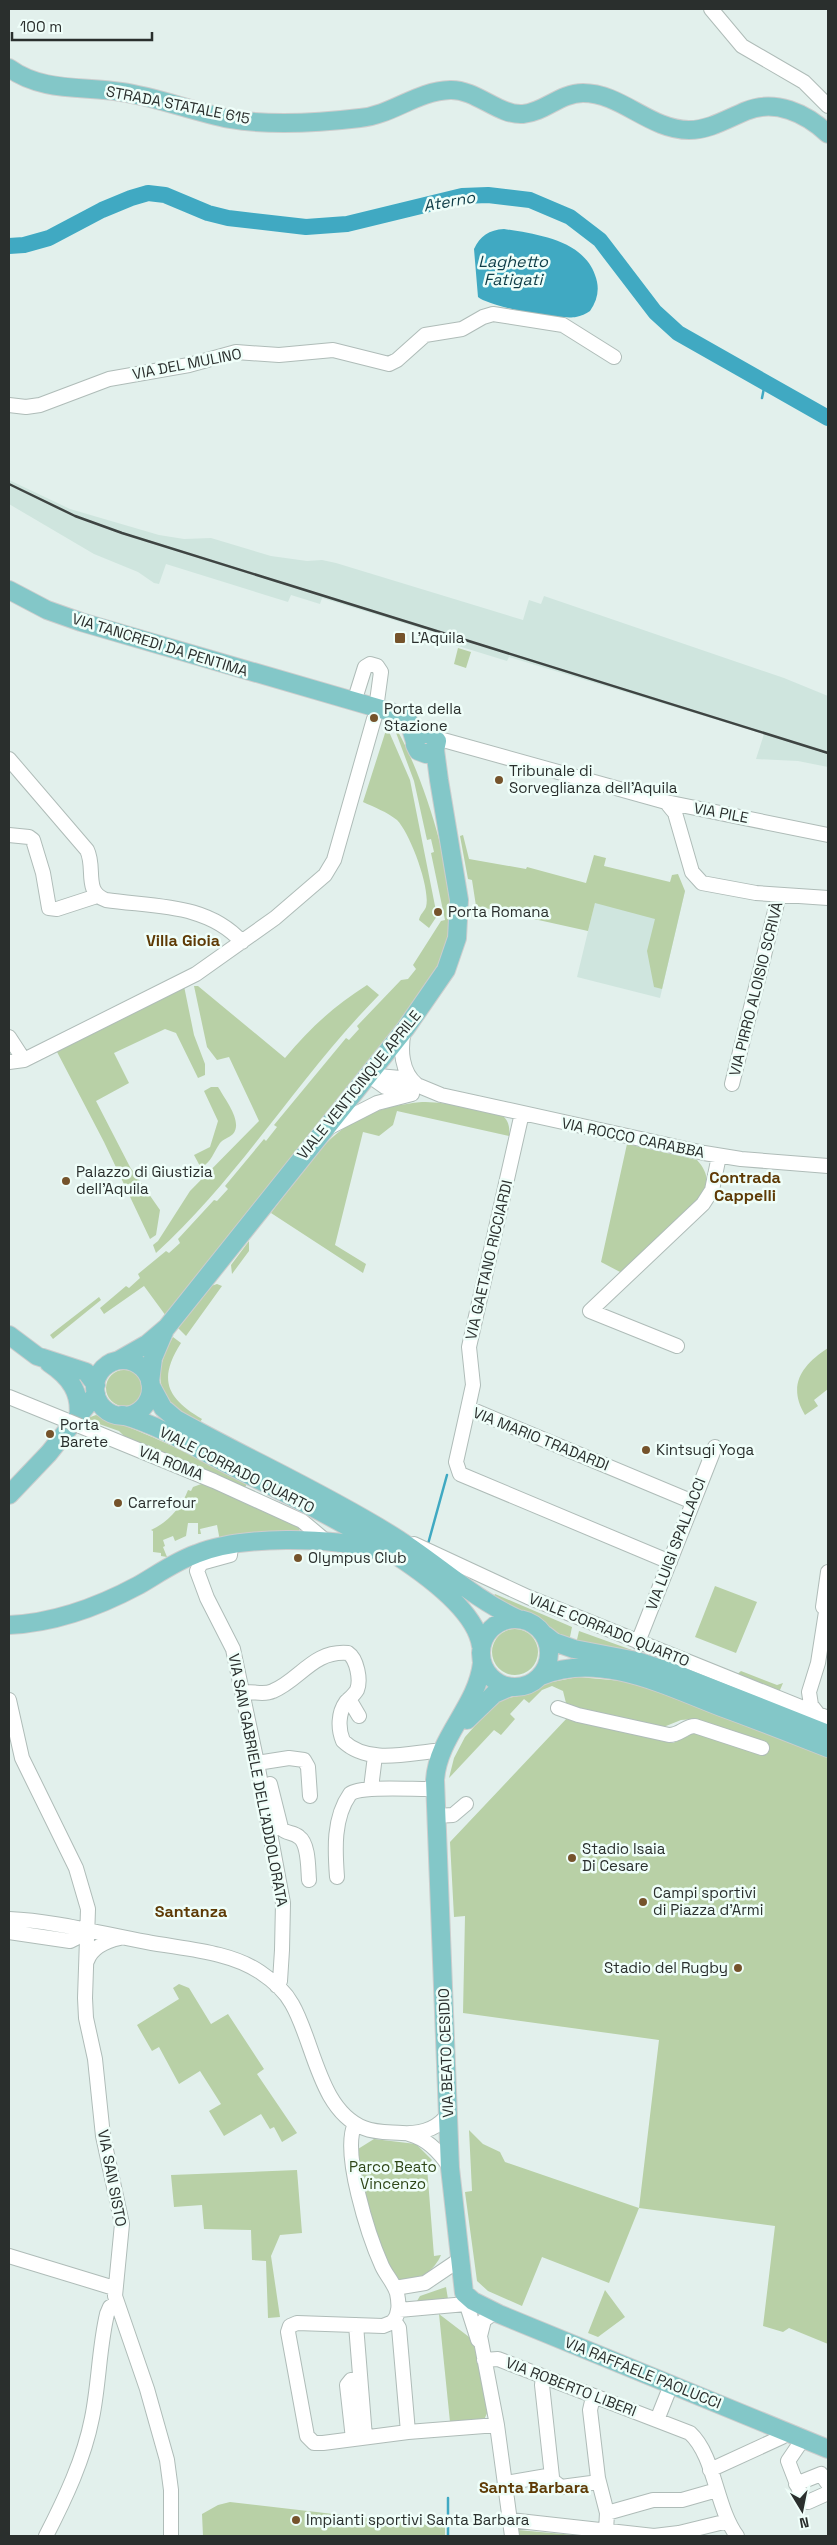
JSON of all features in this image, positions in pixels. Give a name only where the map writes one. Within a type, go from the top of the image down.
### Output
[{"type":"main road","name":"STRADA STATALE 615","points":[[9,68],[27,79],[48,86],[134,94],[223,117],[246,121],[306,121],[362,118],[381,114],[427,94],[451,90],[467,92],[510,112],[522,114],[536,110],[563,97],[587,93],[614,102],[655,122],[679,129],[708,127],[754,108],[772,106],[796,113],[828,134]]},
{"type":"main road","name":"VIA TANCREDI DA PENTIMA","points":[[9,590],[47,610],[81,622],[354,702],[376,715],[395,713],[412,717],[428,744]]},
{"type":"main road","name":"VIALE VENTICINQUE APRILE","points":[[115,1362],[147,1344],[167,1327],[404,1031],[441,979],[451,960],[457,938],[459,900],[443,810],[428,744]]},
{"type":"main road","name":"VIALE VENTICINQUE APRILE","points":[[151,1384],[154,1358],[167,1327]]},
{"type":"main road","points":[[10,1337],[61,1371],[73,1384],[78,1401],[75,1422]]},
{"type":"main road","points":[[36,1355],[88,1373],[104,1408],[122,1415],[131,1414],[143,1407],[148,1399],[151,1384],[141,1366],[133,1362],[66,1365]]},
{"type":"main road","points":[[9,1495],[75,1422],[96,1389],[99,1374],[115,1362]]},
{"type":"main road","name":"VIALE CORRADO QUARTO","points":[[151,1384],[160,1404],[176,1420],[393,1535],[475,1596],[518,1619]]},
{"type":"main road","name":"VIALE CORRADO QUARTO","points":[[122,1415],[182,1441],[326,1515],[405,1562],[463,1611],[477,1631],[482,1655]]},
{"type":"main road","points":[[9,1625],[44,1621],[80,1612],[122,1594],[192,1555],[232,1545],[278,1541],[327,1542],[364,1547],[405,1562]]},
{"type":"main road","points":[[518,1619],[532,1623],[545,1635],[549,1645],[550,1656],[547,1667],[540,1676],[529,1685],[510,1687],[494,1680],[482,1655],[488,1632],[496,1624],[518,1619]]},
{"type":"main road","name":"VIALE CORRADO QUARTO","points":[[545,1635],[554,1642],[574,1649],[637,1662],[671,1672],[828,1734]]},
{"type":"main road","name":"VIA BEATO CESIDIO","points":[[464,2296],[450,2168],[435,1789],[440,1752],[474,1694],[482,1655]]},
{"type":"main road","name":"VIALE CORRADO QUARTO","points":[[540,1676],[568,1668],[593,1668],[626,1674],[657,1682],[828,1748]]},
{"type":"main road","name":"VIA BEATO CESIDIO","points":[[436,1816],[441,1776],[453,1742],[464,1724],[488,1699],[498,1691],[510,1687]]},
{"type":"main road","name":"VIA RAFFAELE PAOLUCCI","points":[[464,2296],[499,2314],[828,2449]]},
{"type":"street","points":[[710,9],[741,45],[804,82],[828,106]]},
{"type":"street","name":"VIA DEL MULINO","points":[[9,405],[26,407],[40,405],[109,378],[189,365],[236,352],[279,355],[333,350],[389,364],[397,360],[425,335],[462,329],[483,317],[493,314],[563,324],[614,357]]},
{"type":"street","points":[[9,1062],[24,1060],[192,976],[275,918],[329,870],[376,715],[381,672],[378,666],[374,664],[364,668],[354,702]]},
{"type":"street","name":"VIA PILE","points":[[428,744],[469,748],[666,802],[828,835]]},
{"type":"street","points":[[9,759],[88,850],[91,864],[92,889],[97,896],[106,900],[175,908],[202,915],[224,926],[242,942]]},
{"type":"street","points":[[666,802],[674,811],[689,866],[699,881],[713,886],[779,895],[828,898]]},
{"type":"street","points":[[680,828],[683,813],[698,809]]},
{"type":"street","points":[[9,835],[27,837],[33,840],[44,878],[49,908],[57,909],[97,896]]},
{"type":"street","name":"VIA PIRRO ALOISIO SCRIVÀ","points":[[732,1084],[779,895]]},
{"type":"street","points":[[320,1134],[364,1108],[415,1090],[404,1065],[402,1046],[404,1031]]},
{"type":"street","points":[[9,1037],[24,1060]]},
{"type":"street","name":"VIA ROCCO CARABBA","points":[[368,1074],[391,1090],[415,1090],[441,1095],[718,1156],[828,1166]]},
{"type":"street","name":"VIA GAETANO RICCIARDI","points":[[468,1408],[473,1385],[469,1347],[522,1113]]},
{"type":"street","points":[[677,1346],[590,1311],[703,1204],[712,1190],[718,1156]]},
{"type":"street","name":"VIA ROMA","points":[[9,1397],[75,1422],[302,1521],[327,1542]]},
{"type":"street","name":"VIA MARIO TRADARDI","points":[[670,1562],[460,1474],[456,1462],[468,1408],[693,1502]]},
{"type":"street","name":"VIA LUIGI SPALLACCI","points":[[638,1642],[715,1447]]},
{"type":"street","name":"VIALE CORRADO QUARTO","points":[[393,1535],[528,1597],[823,1716]]},
{"type":"street","name":"VIA SAN GABRIELE DELL'ADDOLORATA","points":[[232,1545],[230,1555],[201,1563],[198,1571],[206,1598],[233,1649],[261,1762],[283,1903],[280,1980],[277,1986]]},
{"type":"street","points":[[814,1677],[828,1572]]},
{"type":"street","points":[[790,1703],[801,1700],[809,1692],[814,1677],[828,1598]]},
{"type":"street","points":[[243,1692],[262,1694],[272,1692],[318,1660],[337,1653],[350,1654],[355,1664],[358,1684],[356,1691],[342,1709],[340,1717],[342,1737],[348,1745],[375,1756],[440,1752]]},
{"type":"street","points":[[809,1692],[811,1705],[823,1716]]},
{"type":"street","points":[[349,1699],[359,1716]]},
{"type":"street","name":"VIA SAN SISTO","points":[[9,1700],[22,1758],[75,1866],[88,1909],[99,1926],[119,1937]]},
{"type":"street","points":[[558,1708],[578,1715],[669,1735],[675,1734],[688,1726],[695,1726],[762,1748]]},
{"type":"street","points":[[371,1788],[375,1756]]},
{"type":"street","points":[[309,1880],[304,1845],[300,1838],[286,1833],[281,1828],[261,1762],[294,1758],[304,1760],[308,1767],[310,1796]]},
{"type":"street","points":[[337,1877],[336,1840],[342,1810],[351,1793],[371,1788],[407,1791],[435,1789]]},
{"type":"street","points":[[436,1816],[453,1815],[466,1804]]},
{"type":"street","name":"VIA SAN SISTO","points":[[88,1909],[83,1930],[87,1961],[86,2018],[95,2059],[103,2141],[122,2224],[122,2238],[114,2288],[117,2303],[147,2389],[167,2460],[171,2490],[171,2536]]},
{"type":"street","points":[[14,1920],[83,1930],[235,1960],[253,1968],[277,1986],[295,2009],[335,2104],[355,2124],[374,2131],[406,2133],[433,2128],[440,2124],[448,2114]]},
{"type":"street","points":[[9,1932],[68,1941],[76,1938],[83,1930]]},
{"type":"street","points":[[87,1961],[92,1952],[102,1944],[119,1937]]},
{"type":"street","points":[[355,2124],[352,2148],[365,2219],[382,2267],[395,2288],[408,2432]]},
{"type":"street","points":[[406,2133],[420,2138],[434,2147],[450,2168]]},
{"type":"street","points":[[9,2256],[114,2288]]},
{"type":"street","points":[[395,2288],[425,2283],[459,2260]]},
{"type":"street","points":[[497,2425],[408,2432],[318,2443],[309,2439],[288,2331],[295,2323],[383,2326],[396,2315],[464,2296],[482,2354],[497,2425],[512,2536]]},
{"type":"street","points":[[46,2536],[69,2490],[87,2439],[93,2416],[105,2323],[108,2310],[117,2303]]},
{"type":"street","points":[[482,2354],[480,2333],[483,2322],[489,2316],[499,2314]]},
{"type":"street","points":[[356,2325],[360,2379],[359,2438]]},
{"type":"street","name":"VIA ROBERTO LIBERI","points":[[482,2354],[692,2435],[710,2470],[728,2522],[737,2536]]},
{"type":"street","points":[[543,2377],[542,2385],[552,2477],[561,2487],[598,2482]]},
{"type":"street","points":[[657,2420],[671,2385]]},
{"type":"street","points":[[593,2397],[590,2408],[598,2482],[607,2512],[606,2531]]},
{"type":"street","points":[[710,2470],[782,2437],[786,2432]]},
{"type":"street","points":[[803,2439],[788,2460],[796,2484],[805,2502],[828,2493]]},
{"type":"street","points":[[796,2484],[821,2474],[828,2484]]},
{"type":"street","points":[[505,2483],[547,2476],[552,2477]]},
{"type":"street","points":[[607,2512],[652,2500],[682,2500],[717,2490]]},
{"type":"street","points":[[510,2520],[660,2536],[728,2522]]},
{"type":"shaded area","points":[[9,480],[70,509],[159,535],[184,539],[211,538],[271,556],[336,563],[523,620],[529,600],[541,604],[544,596],[784,678],[828,696],[828,767],[798,761],[756,759],[764,734],[509,657],[507,661],[455,645],[456,639],[322,598],[320,604],[291,595],[288,602],[166,564],[159,584],[154,583],[138,572],[94,554],[9,504]]},
{"type":"shaded area","points":[[603,869],[685,891],[660,998],[577,977]]},
{"type":"green space","points":[[458,648],[471,652],[466,668],[454,664]]},
{"type":"green space","points":[[387,727],[410,780],[437,916],[429,928],[419,920],[426,907],[427,899],[422,875],[408,837],[397,820],[363,802]]},
{"type":"green space","points":[[395,730],[397,730],[407,749],[417,773],[436,828],[443,856],[451,909],[448,942],[440,962],[410,1009],[166,1316],[144,1286],[104,1314],[100,1308],[126,1286],[129,1288],[140,1278],[138,1274],[166,1251],[169,1253],[180,1243],[178,1239],[214,1200],[217,1201],[228,1189],[225,1186],[264,1139],[266,1141],[277,1127],[274,1125],[346,1038],[349,1040],[359,1029],[357,1026],[401,980],[408,979],[416,969],[413,965],[441,921],[445,920],[431,853],[434,852],[431,839],[427,840],[414,781]]},
{"type":"green space","points":[[463,835],[469,859],[526,869],[527,867],[586,883],[594,855],[606,858],[604,866],[670,882],[672,875],[678,874],[685,891],[662,989],[654,987],[647,951],[655,919],[595,903],[588,931],[476,906],[472,880],[468,879],[460,836]]},
{"type":"green space","points":[[367,985],[379,995],[322,1059],[215,1192],[156,1253],[153,1245],[158,1241],[190,1191],[259,1121],[229,1057],[217,1060],[207,1047],[194,986],[198,986],[285,1058],[323,1018]]},
{"type":"green space","points":[[184,986],[194,1035],[205,1064],[205,1075],[198,1078],[176,1033],[165,1029],[114,1053],[129,1083],[96,1101],[130,1167],[160,1210],[156,1235],[150,1239],[104,1142],[56,1050]]},
{"type":"green space","points":[[211,1087],[218,1087],[235,1118],[236,1129],[230,1137],[220,1143],[210,1160],[201,1168],[194,1155],[210,1147],[218,1121],[204,1091]]},
{"type":"green space","points":[[422,1102],[465,1106],[498,1113],[507,1121],[509,1136],[397,1111],[393,1125],[379,1136],[363,1132],[335,1245],[366,1264],[363,1273],[271,1213],[317,1153],[350,1124],[369,1114],[393,1107]]},
{"type":"green space","points":[[627,1144],[697,1160],[706,1175],[707,1185],[700,1200],[622,1273],[601,1262]]},
{"type":"green space","points":[[249,1241],[249,1251],[232,1274],[231,1265]]},
{"type":"green space","points":[[217,1284],[222,1286],[186,1336],[178,1328],[211,1286]]},
{"type":"green space","points":[[99,1297],[101,1300],[53,1339],[50,1335]]},
{"type":"green space","points":[[173,1337],[181,1343],[170,1367],[169,1387],[180,1403],[202,1419],[199,1424],[174,1406],[162,1387],[160,1376],[162,1365]]},
{"type":"green space","points":[[828,1348],[828,1389],[814,1400],[818,1406],[805,1415],[797,1394],[800,1377],[811,1361]]},
{"type":"green space","points":[[124,1370],[131,1371],[137,1375],[141,1381],[141,1395],[137,1401],[131,1405],[124,1406],[117,1405],[111,1401],[107,1395],[106,1388],[107,1381],[111,1375],[117,1371]]},
{"type":"green space","points":[[96,1415],[172,1446],[246,1483],[246,1486],[244,1488],[127,1439],[119,1431],[85,1419]]},
{"type":"green space","points":[[204,1483],[300,1522],[299,1533],[220,1541],[217,1525],[200,1529],[201,1534],[198,1534],[198,1523],[188,1523],[186,1536],[175,1541],[173,1536],[163,1540],[165,1546],[163,1547],[167,1557],[161,1556],[161,1553],[153,1552],[153,1531],[151,1530],[173,1514],[188,1490],[191,1491],[193,1487]]},
{"type":"green space","points":[[715,1586],[757,1602],[736,1653],[695,1637]]},
{"type":"green space","points":[[495,1594],[572,1627],[569,1642],[556,1635],[538,1617],[492,1599]]},
{"type":"green space","points":[[515,1629],[528,1633],[534,1639],[538,1652],[534,1665],[528,1671],[515,1675],[502,1671],[496,1665],[492,1652],[496,1639],[502,1633]]},
{"type":"green space","points":[[579,1631],[643,1654],[576,1644]]},
{"type":"green space","points":[[741,1671],[777,1685],[783,1683],[780,1690],[775,1692],[735,1676]]},
{"type":"green space","name":"Campi sportivi di Piazza d'Armi","points":[[578,1677],[622,1681],[670,1695],[828,1757],[828,2344],[789,2328],[783,2332],[763,2326],[775,2226],[639,2208],[659,2040],[463,2013],[465,1916],[454,1917],[450,1842],[568,1717],[673,1743],[688,1736],[693,1719],[681,1720],[661,1728],[571,1708],[566,1703],[563,1691],[552,1686],[542,1690],[529,1703],[524,1699],[510,1714],[515,1719],[501,1735],[494,1730],[449,1778],[454,1758],[465,1737],[498,1700],[529,1694],[547,1683]]},
{"type":"green space","points":[[179,1984],[189,1988],[211,2024],[228,2014],[264,2069],[257,2074],[297,2133],[282,2142],[274,2127],[270,2129],[261,2114],[224,2136],[209,2111],[221,2104],[200,2071],[179,2084],[159,2047],[152,2051],[137,2025],[179,1999],[173,1988]]},
{"type":"green space","points":[[469,2130],[483,2144],[500,2152],[505,2162],[639,2208],[609,2283],[542,2257],[522,2306],[488,2291],[477,2281],[465,2192],[472,2191]]},
{"type":"green space","name":"Parco Beato Vincenzo","points":[[374,2139],[416,2144],[432,2160],[427,2167],[434,2256],[441,2255],[434,2267],[416,2279],[396,2279],[375,2240],[357,2158],[358,2149]]},
{"type":"green space","points":[[297,2170],[302,2233],[280,2235],[271,2256],[280,2317],[268,2318],[266,2261],[252,2260],[251,2230],[204,2229],[202,2205],[174,2207],[171,2175]]},
{"type":"green space","points":[[446,2287],[448,2299],[420,2303],[417,2301],[420,2296]]},
{"type":"green space","points":[[605,2290],[625,2317],[598,2337],[588,2333]]},
{"type":"green space","points":[[439,2314],[473,2340],[488,2411],[484,2420],[450,2422]]},
{"type":"green space","name":"Impianti sportivi Santa Barbara","points":[[230,2502],[445,2527],[445,2536],[203,2536],[202,2514],[218,2505]]},
{"type":"green space","points":[[518,2530],[585,2536],[519,2536]]},
{"type":"water","name":"Laghetto Fatigati","points":[[504,229],[530,233],[557,241],[569,246],[580,254],[589,263],[595,275],[598,289],[595,302],[590,311],[576,317],[555,317],[510,309],[478,297],[474,249],[486,235]]},
{"type":"waterway","name":"Aterno","points":[[9,246],[24,245],[49,238],[102,210],[148,193],[165,195],[208,213],[228,218],[306,227],[347,224],[462,196],[488,195],[530,200],[570,217],[600,240],[655,312],[678,333],[828,418]]},
{"type":"waterway","points":[[762,381],[764,388],[762,398]]},
{"type":"waterway","points":[[428,1544],[447,1475]]},
{"type":"waterway","points":[[448,2498],[448,2536]]},
{"type":"railway","points":[[9,484],[75,516],[122,533],[828,753]]},
{"type":"place","name":"L'Aquila","points":[[400,638]]},
{"type":"place","name":"Porta della Stazione","points":[[374,718]]},
{"type":"place","name":"Tribunale di Sorveglianza dell'Aquila","points":[[499,780]]},
{"type":"place","name":"Porta Romana","points":[[438,912]]},
{"type":"place","name":"Palazzo di Giustizia dell'Aquila","points":[[66,1181]]},
{"type":"place","name":"Porta Barete","points":[[50,1434]]},
{"type":"place","name":"Kintsugi Yoga","points":[[646,1450]]},
{"type":"place","name":"Carrefour","points":[[118,1503]]},
{"type":"place","name":"Olympus Club","points":[[298,1558]]},
{"type":"place","name":"Stadio Isaia Di Cesare","points":[[572,1858]]},
{"type":"place","name":"Campi sportivi di Piazza d'Armi","points":[[643,1902]]},
{"type":"place","name":"Stadio del Rugby","points":[[738,1968]]},
{"type":"place","name":"Impianti sportivi Santa Barbara","points":[[296,2520]]},
{"type":"district","name":"Villa Gioia","points":[[183,940]]},
{"type":"district","name":"Contrada Cappelli","points":[[745,1186]]},
{"type":"district","name":"Santanza","points":[[191,1911]]},
{"type":"district","name":"Santa Barbara","points":[[534,2487]]}]
